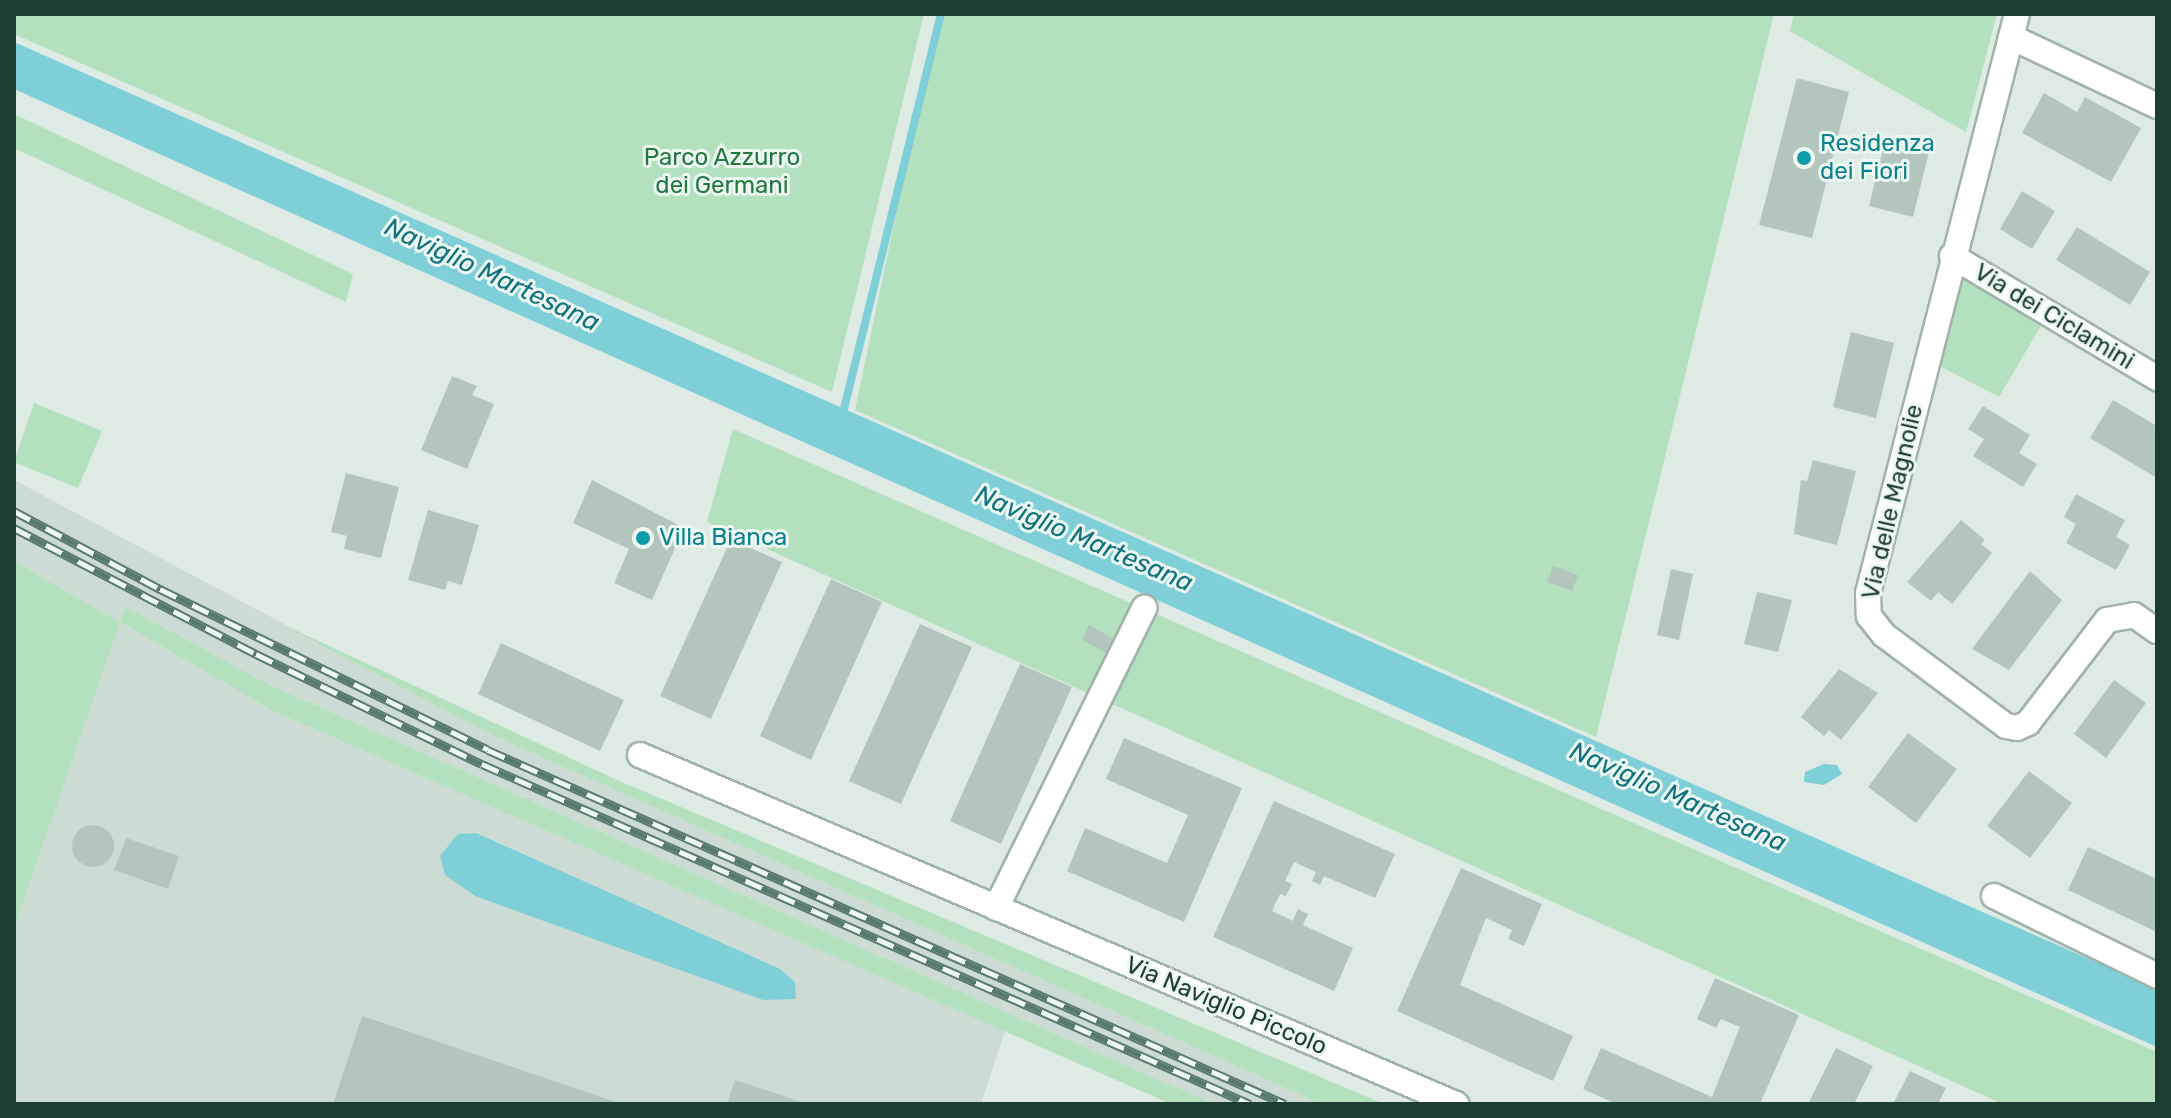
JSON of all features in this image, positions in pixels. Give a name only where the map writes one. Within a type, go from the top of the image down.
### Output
[{"type":"street","points":[[2014,25],[2157,106]]},
{"type":"street","name":"Via delle Magnolie","points":[[2014,25],[1952,256],[1868,593],[1869,616],[1884,635],[2006,726],[2017,728],[2028,723],[2107,620],[2134,615],[2157,631]]},
{"type":"street","name":"Via dei Ciclamini","points":[[1952,256],[2157,378]]},
{"type":"street","points":[[996,908],[1144,608]]},
{"type":"street","name":"Via Naviglio Piccolo","points":[[640,755],[1456,1104]]},
{"type":"street","points":[[1994,896],[2157,976]]},
{"type":"shaded area","points":[[14,480],[494,736],[1322,1104],[1213,1104],[270,685],[127,609],[120,622],[273,711],[1005,1031],[981,1104],[14,1104],[14,928],[119,622],[14,561]]},
{"type":"green space","name":"Parco Azzurro dei Germani","points":[[14,14],[924,14],[832,392],[14,34]]},
{"type":"green space","points":[[938,14],[1774,14],[1596,737],[855,410]]},
{"type":"green space","points":[[1794,14],[1997,14],[1966,132],[1790,31]]},
{"type":"green space","points":[[14,114],[353,274],[346,302],[14,148]]},
{"type":"green space","points":[[1960,276],[2042,324],[1999,397],[1938,365]]},
{"type":"green space","points":[[34,403],[102,431],[78,488],[14,462]]},
{"type":"green space","points":[[733,429],[2157,1052],[2157,1104],[2003,1104],[707,522]]},
{"type":"green space","points":[[14,561],[119,622],[127,608],[270,685],[1213,1104],[1171,1104],[273,711],[120,622],[14,928]]},
{"type":"green space","points":[[282,624],[617,780],[1384,1104],[1322,1104],[494,736]]},
{"type":"water","name":"Naviglio Martesana","points":[[14,42],[2157,989],[2157,1047],[14,89]]},
{"type":"water","points":[[1824,764],[1837,765],[1842,774],[1824,785],[1804,782],[1805,772]]},
{"type":"water","points":[[476,833],[780,969],[795,982],[796,999],[763,1000],[475,896],[445,875],[440,856],[458,834]]},
{"type":"building","name":"Residenza dei Fiori","points":[[1797,78],[1849,92],[1812,238],[1759,225]]},
{"type":"building","points":[[2044,93],[2077,112],[2085,97],[2141,128],[2111,182],[2022,133]]},
{"type":"building","points":[[1885,141],[1929,152],[1913,217],[1869,206]]},
{"type":"building","points":[[2022,191],[2055,211],[2032,249],[2000,229]]},
{"type":"building","points":[[2077,227],[2150,272],[2130,305],[2056,260]]},
{"type":"building","points":[[1851,332],[1894,343],[1876,418],[1833,407]]},
{"type":"building","points":[[452,376],[477,386],[472,395],[494,404],[467,469],[421,450]]},
{"type":"building","points":[[2113,400],[2157,426],[2157,478],[2090,438]]},
{"type":"building","points":[[1983,406],[2030,435],[2019,453],[2037,464],[2023,487],[1973,456],[1984,439],[1968,429]]},
{"type":"building","points":[[1813,460],[1856,471],[1837,545],[1794,534],[1801,480],[1807,481]]},
{"type":"building","points":[[346,473],[399,487],[381,558],[344,549],[347,536],[331,532]]},
{"type":"building","name":"Villa Bianca","points":[[592,480],[684,528],[652,600],[614,583],[629,549],[573,523]]},
{"type":"building","points":[[2076,494],[2125,520],[2116,537],[2130,545],[2116,570],[2066,543],[2076,524],[2064,517]]},
{"type":"building","points":[[428,510],[479,525],[462,585],[448,581],[445,590],[408,580]]},
{"type":"building","points":[[1961,520],[1985,540],[1981,544],[1992,553],[1952,604],[1938,592],[1931,601],[1907,582]]},
{"type":"building","points":[[731,539],[782,562],[711,719],[660,696]]},
{"type":"building","points":[[1553,566],[1578,575],[1572,591],[1547,582]]},
{"type":"building","points":[[1671,569],[1693,574],[1679,640],[1657,635]]},
{"type":"building","points":[[2030,571],[2062,600],[2009,670],[1972,649]]},
{"type":"building","points":[[831,579],[882,602],[811,760],[760,736]]},
{"type":"building","points":[[1757,592],[1792,600],[1778,652],[1744,644]]},
{"type":"building","points":[[920,624],[972,647],[901,804],[849,781]]},
{"type":"building","points":[[1089,625],[1116,640],[1109,654],[1082,640]]},
{"type":"building","points":[[501,643],[624,700],[600,751],[478,694]]},
{"type":"building","points":[[1020,664],[1072,687],[1001,844],[950,821]]},
{"type":"building","points":[[1839,669],[1878,693],[1841,740],[1829,730],[1824,736],[1801,717]]},
{"type":"building","points":[[2114,680],[2146,703],[2106,758],[2074,734]]},
{"type":"building","points":[[1908,733],[1957,769],[1916,823],[1868,787]]},
{"type":"building","points":[[1124,738],[1242,788],[1184,922],[1067,871],[1085,828],[1167,863],[1188,815],[1106,779]]},
{"type":"building","points":[[2029,771],[2072,803],[2030,858],[1987,826]]},
{"type":"building","points":[[1274,801],[1395,854],[1375,898],[1324,876],[1320,885],[1312,881],[1316,872],[1294,862],[1285,881],[1292,884],[1286,896],[1280,894],[1272,911],[1293,921],[1298,909],[1308,914],[1303,925],[1353,948],[1334,991],[1213,937]]},
{"type":"building","points":[[93,825],[108,831],[114,846],[108,861],[93,867],[78,861],[72,846],[78,831]]},
{"type":"building","points":[[126,838],[179,856],[168,889],[114,870]]},
{"type":"building","points":[[2088,847],[2157,879],[2157,932],[2068,890]]},
{"type":"building","points":[[1461,868],[1542,904],[1524,946],[1508,939],[1512,930],[1486,918],[1460,985],[1573,1036],[1553,1081],[1397,1011]]},
{"type":"building","points":[[1715,978],[1799,1015],[1760,1104],[1616,1104],[1583,1089],[1601,1048],[1712,1097],[1740,1027],[1721,1019],[1716,1028],[1697,1019]]},
{"type":"building","points":[[362,1016],[619,1103],[619,1104],[333,1104]]},
{"type":"building","points":[[1836,1048],[1873,1066],[1854,1104],[1808,1104]]},
{"type":"building","points":[[1910,1071],[1946,1088],[1938,1104],[1893,1104]]},
{"type":"building","points":[[735,1080],[799,1101],[799,1104],[727,1104]]},
{"type":"waterway","points":[[841,421],[941,14]]},
{"type":"railway","points":[[14,511],[160,589],[488,750],[1285,1104]]},
{"type":"railway","points":[[14,528],[256,654],[482,764],[1250,1104]]},
{"type":"place","name":"Residenza dei Fiori","points":[[1804,158]]},
{"type":"place","name":"Villa Bianca","points":[[643,538]]}]
